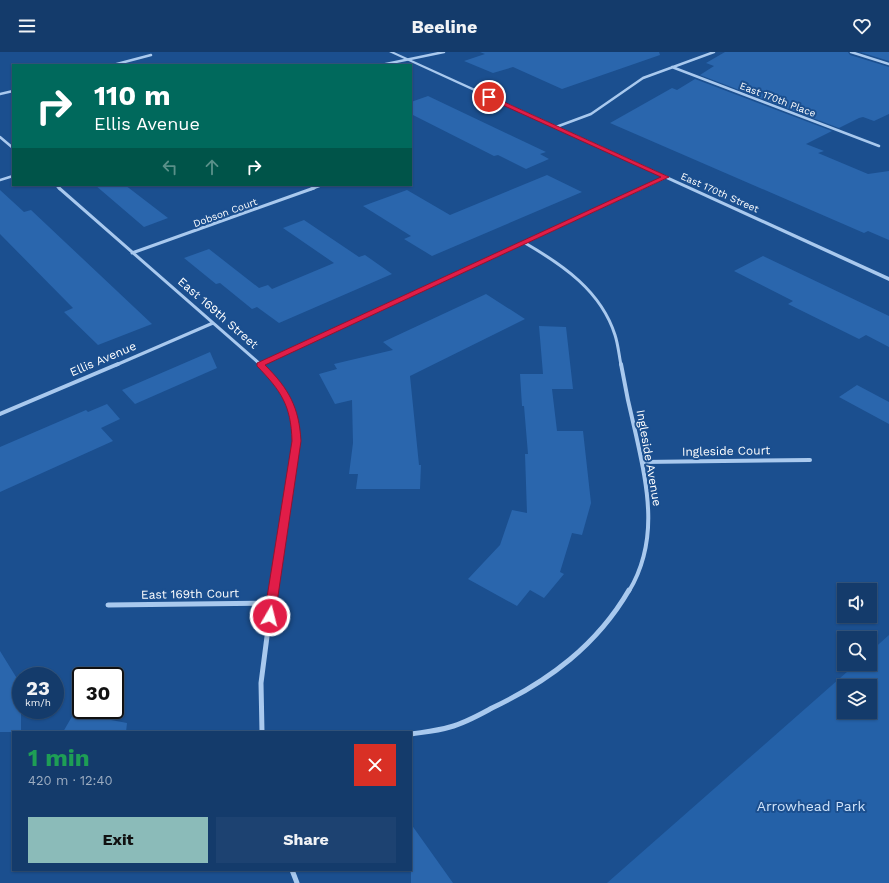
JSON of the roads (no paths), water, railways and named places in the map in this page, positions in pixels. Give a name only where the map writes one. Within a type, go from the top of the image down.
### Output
[{"type":"street","name":"East 170th Street","points":[[391,52],[889,279]]},
{"type":"street","points":[[386,64],[444,52]]},
{"type":"street","points":[[556,127],[591,114],[644,78],[714,52]]},
{"type":"street","points":[[851,52],[889,64]]},
{"type":"street","points":[[117,64],[151,55]]},
{"type":"street","name":"East 170th Place","points":[[672,67],[879,146]]},
{"type":"street","points":[[0,94],[12,91]]},
{"type":"street","points":[[0,136],[12,147]]},
{"type":"street","points":[[0,180],[12,176]]},
{"type":"street","points":[[260,364],[666,177]]},
{"type":"street","name":"East 169th Street","points":[[57,186],[260,364],[275,380],[289,400],[296,425],[297,441],[271,603],[261,682],[262,731]]},
{"type":"street","name":"Dobson Court","points":[[132,253],[319,186]]},
{"type":"street","name":"Ingleside Avenue","points":[[412,734],[450,727],[495,708],[534,687],[572,659],[601,632],[632,585],[647,540],[649,506],[642,462],[615,335],[609,319],[597,298],[570,271],[525,243]]},
{"type":"street","name":"Ellis Avenue","points":[[0,414],[213,323]]},
{"type":"street","name":"Ingleside Court","points":[[642,462],[810,460]]},
{"type":"street","name":"East 169th Court","points":[[108,605],[271,603]]},
{"type":"street","points":[[292,871],[296,883]]},
{"type":"park label","name":"Arrowhead Park","points":[[811,806]]}]
